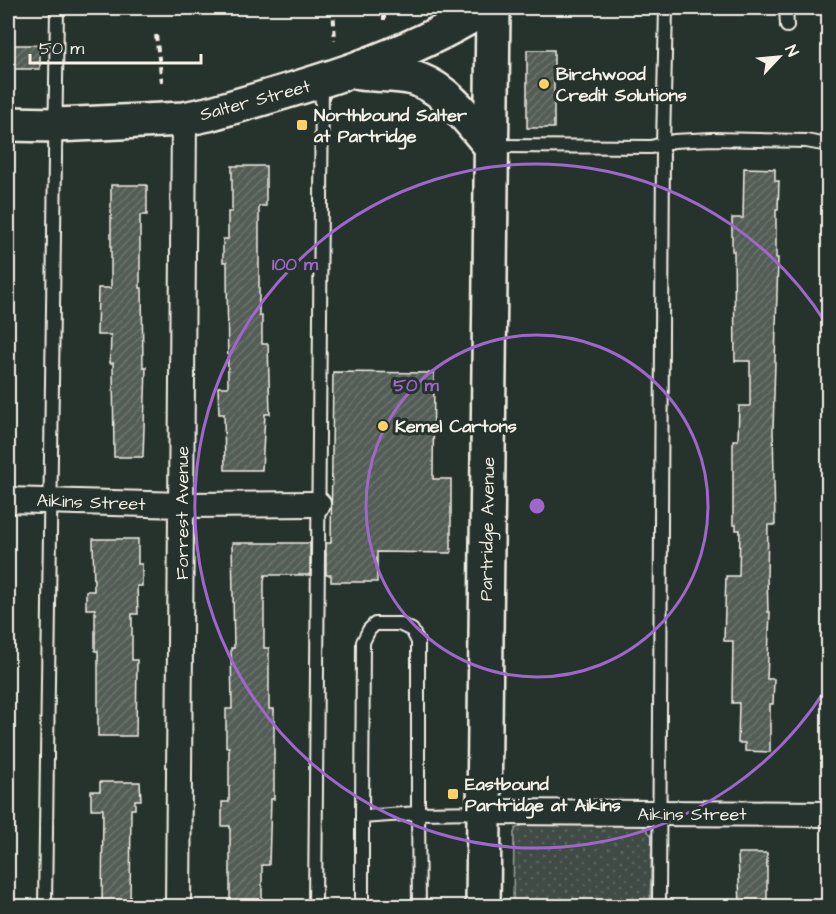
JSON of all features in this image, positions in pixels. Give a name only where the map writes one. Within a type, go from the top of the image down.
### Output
[{"type":"main road","name":"Salter Street","points":[[8,124],[56,125],[184,119],[208,114],[336,77],[425,41],[485,8]]},
{"type":"main road","name":"Partridge Avenue","points":[[483,906],[493,8]]},
{"type":"main road","points":[[336,77],[417,79],[447,98],[491,146]]},
{"type":"street","name":"Forrest Avenue","points":[[178,906],[184,119]]},
{"type":"street","name":"Aikins Street","points":[[8,500],[182,505],[318,504]]},
{"type":"street","name":"Aikins Street","points":[[483,812],[828,814]]},
{"type":"lane","points":[[45,906],[57,8]]},
{"type":"lane","points":[[659,906],[663,144],[666,8]]},
{"type":"lane","points":[[786,8],[787,26]]},
{"type":"lane","points":[[315,906],[318,504],[336,77]]},
{"type":"lane","points":[[491,146],[651,147],[674,141],[712,140],[806,141],[828,145]]},
{"type":"lane","points":[[362,906],[363,642],[375,624],[399,624],[412,630],[418,642],[419,906]]},
{"type":"lane","points":[[362,817],[483,812]]},
{"type":"path","points":[[333,8],[335,40]]},
{"type":"path","points":[[384,8],[384,21]]},
{"type":"path","points":[[156,35],[162,82]]},
{"type":"shaded area","points":[[524,825],[642,825],[652,836],[650,906],[513,906],[514,833],[516,828]]},
{"type":"building","points":[[8,45],[40,45],[40,69],[8,69]]},
{"type":"building","points":[[527,50],[554,50],[554,128],[527,128]]},
{"type":"building","points":[[232,166],[266,166],[266,206],[259,206],[259,316],[262,316],[262,344],[268,344],[270,414],[265,414],[262,470],[225,470],[224,414],[219,414],[218,387],[228,387],[227,262],[223,262],[223,239],[228,239],[228,212],[232,212]]},
{"type":"building","points":[[744,168],[775,169],[775,181],[779,181],[778,210],[776,210],[776,258],[778,258],[773,430],[775,525],[768,525],[767,577],[768,612],[770,612],[767,679],[774,679],[773,704],[770,704],[770,752],[745,751],[745,743],[738,743],[739,703],[732,703],[733,641],[724,641],[726,576],[739,576],[740,530],[736,530],[736,525],[733,525],[733,440],[738,440],[739,406],[750,406],[750,361],[735,361],[734,251],[732,251],[732,218],[743,218]]},
{"type":"building","points":[[111,185],[147,185],[147,215],[140,215],[143,367],[146,367],[143,457],[114,457],[111,335],[97,335],[98,288],[111,288]]},
{"type":"building","name":"Kemel Cartons","points":[[333,372],[434,373],[433,479],[451,479],[451,553],[377,552],[377,582],[331,582],[331,575],[326,575],[326,543],[331,543]]},
{"type":"building","points":[[93,539],[138,539],[138,564],[142,564],[142,586],[137,586],[138,614],[132,614],[132,660],[137,660],[136,736],[98,736],[98,651],[95,651],[95,609],[86,609],[86,591],[94,591]]},
{"type":"building","points":[[232,543],[310,543],[310,575],[265,575],[264,581],[264,648],[269,648],[269,709],[274,709],[274,799],[271,799],[269,865],[262,865],[262,906],[230,906],[230,826],[222,826],[222,802],[229,802],[226,709],[232,709],[231,648],[234,648]]},
{"type":"building","points":[[100,782],[140,782],[141,800],[135,800],[135,809],[131,809],[130,906],[102,906],[103,809],[91,809],[91,791],[100,791]]},
{"type":"building","points":[[738,853],[767,853],[767,906],[740,906]]},
{"type":"place","name":"Birchwood Credit Solutions","points":[[544,84]]},
{"type":"place","name":"Northbound Salter at Partridge","points":[[302,125]]},
{"type":"place","name":"Kemel Cartons","points":[[383,426]]},
{"type":"place","name":"Eastbound Partridge at Aikins","points":[[453,794]]}]
